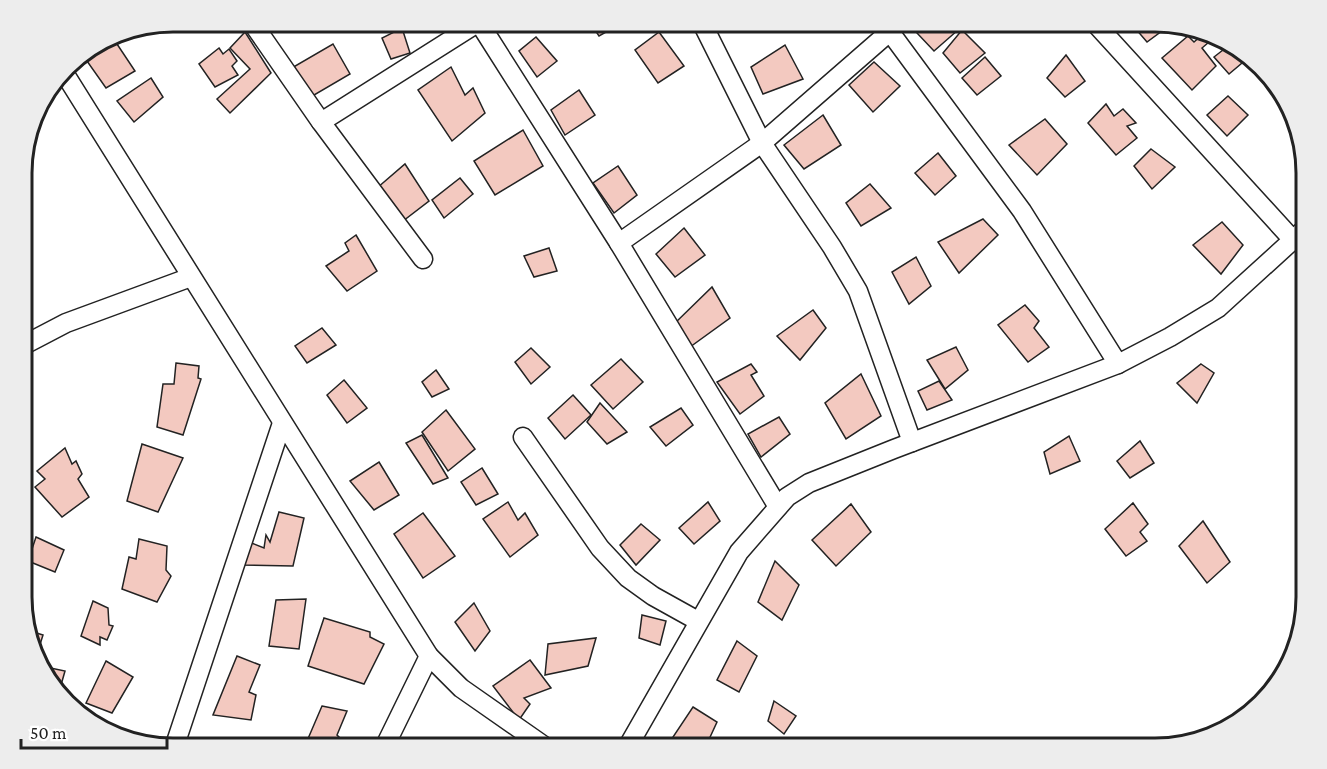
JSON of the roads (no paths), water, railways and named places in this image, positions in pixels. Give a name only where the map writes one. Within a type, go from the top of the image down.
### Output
[{"type":"street","points":[[259,32],[321,122],[423,259]]},
{"type":"street","points":[[321,122],[463,32]]},
{"type":"street","points":[[485,32],[620,243],[778,507]]},
{"type":"street","points":[[706,32],[762,143],[832,247],[858,291],[912,442]]},
{"type":"street","points":[[620,243],[762,143],[890,32]]},
{"type":"street","points":[[899,32],[1022,212],[1118,364]]},
{"type":"street","points":[[1104,32],[1295,230]]},
{"type":"street","points":[[68,79],[429,656],[461,688],[532,738]]},
{"type":"street","points":[[633,738],[739,552],[787,497],[809,483],[1118,364],[1170,337],[1218,308],[1295,238]]},
{"type":"street","points":[[32,341],[66,323],[191,277]]},
{"type":"street","points":[[177,738],[282,423]]},
{"type":"street","points":[[523,437],[600,548],[628,578],[653,596],[698,621]]},
{"type":"street","points":[[389,738],[429,656]]}]
